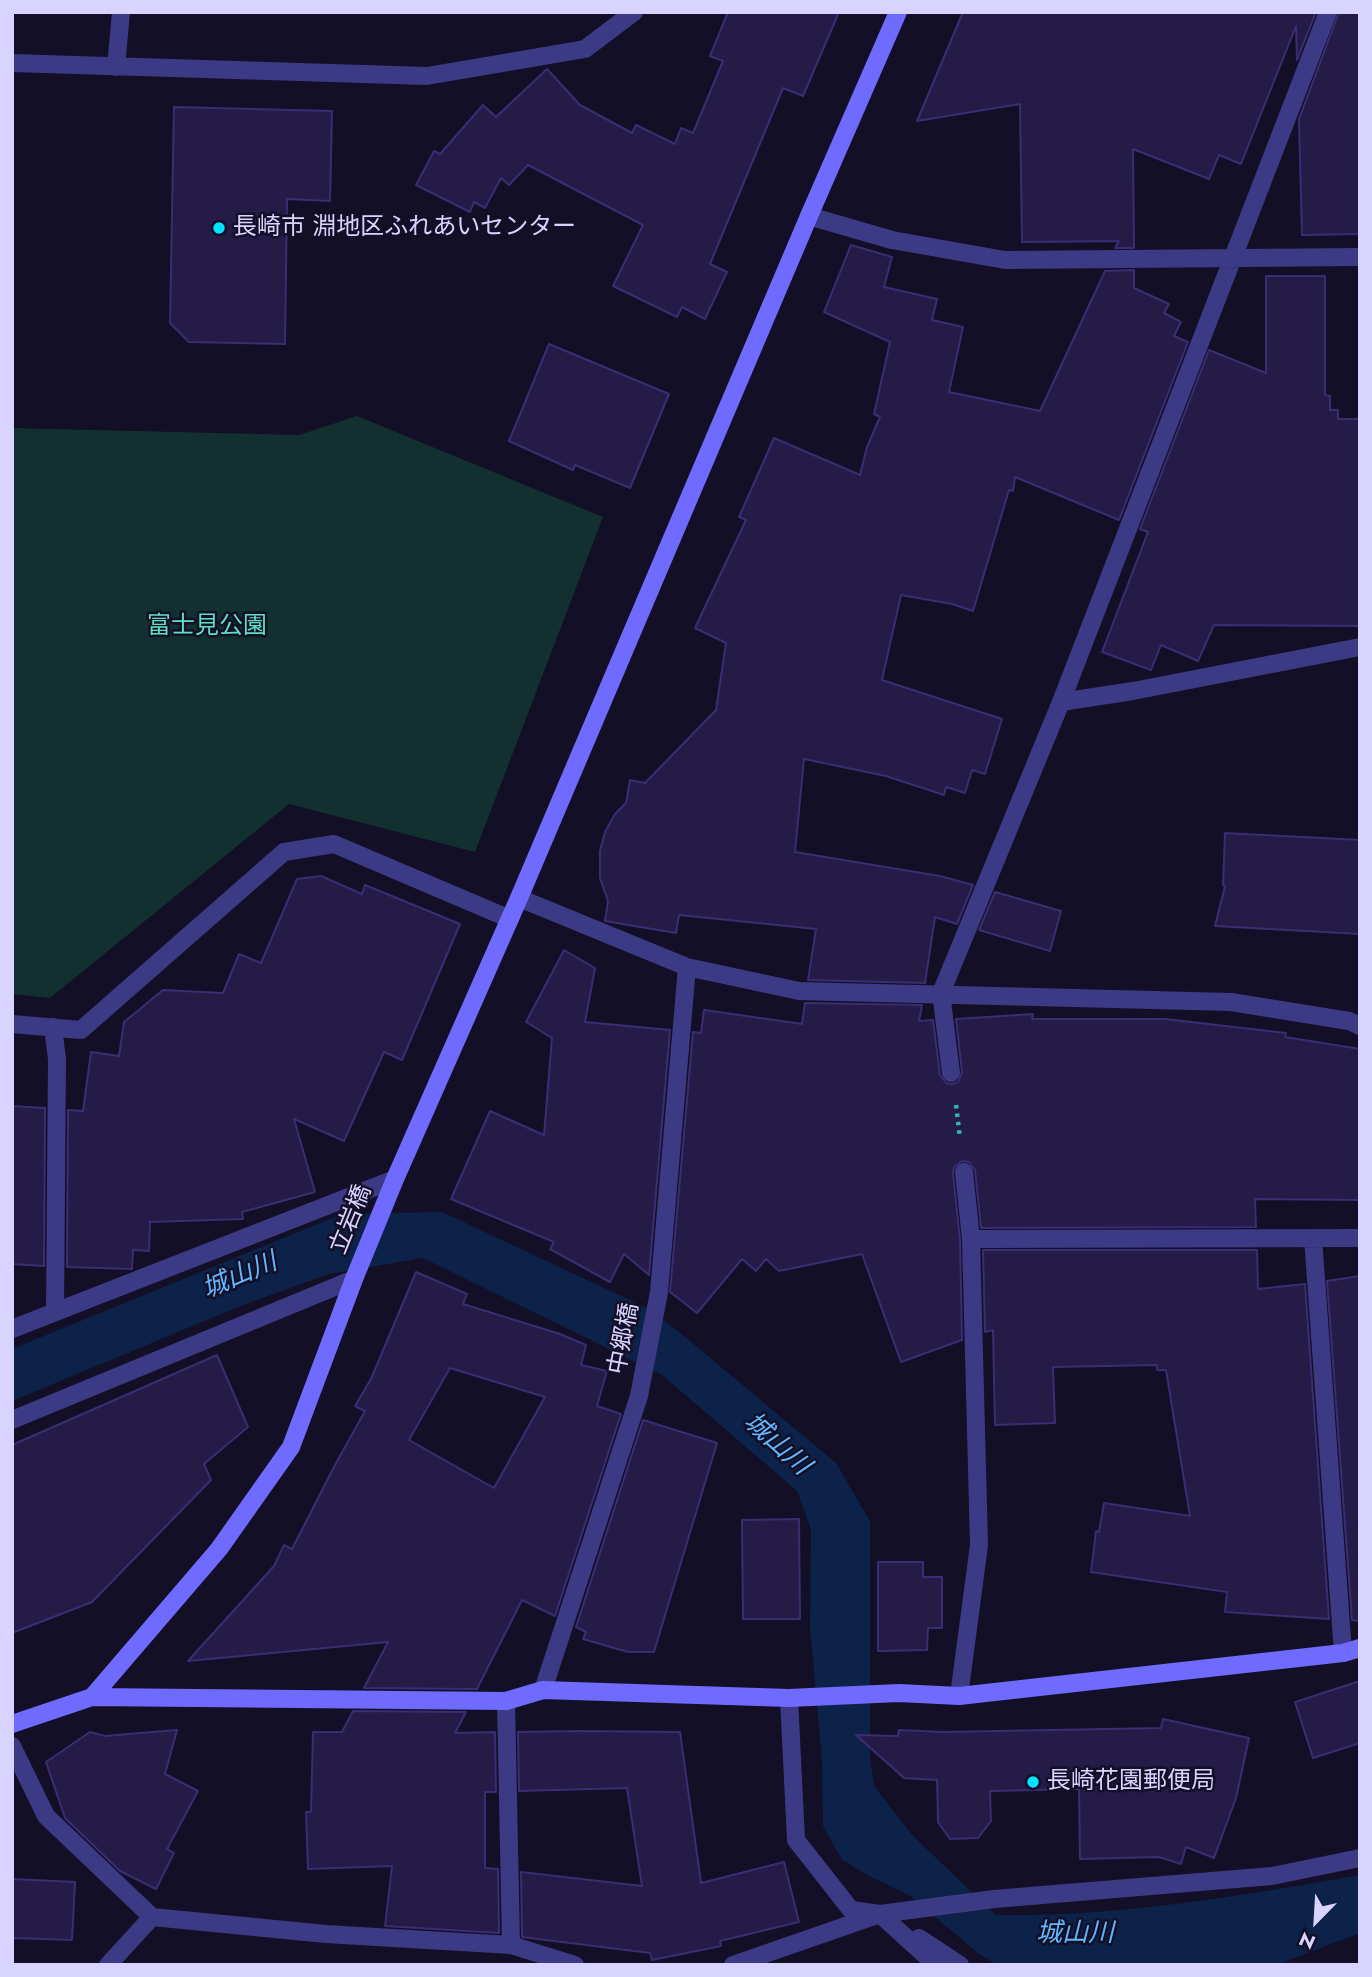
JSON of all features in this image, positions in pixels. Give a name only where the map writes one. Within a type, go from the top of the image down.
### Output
[{"type":"street","points":[[116,67],[121,12]]},
{"type":"street","points":[[12,63],[428,76],[585,49],[634,12]]},
{"type":"street","name":"立岩橋","points":[[92,1697],[219,1549],[291,1447],[354,1279],[396,1179],[898,12]]},
{"type":"street","points":[[951,1073],[940,993],[1061,702],[1328,12]]},
{"type":"street","points":[[808,216],[892,240],[1005,260],[1360,257]]},
{"type":"street","points":[[1061,702],[1133,691],[1360,647]]},
{"type":"street","points":[[12,1024],[81,1030],[284,852],[334,844],[510,919]]},
{"type":"street","points":[[519,898],[687,967],[799,990],[1231,1002],[1349,1021],[1360,1026]]},
{"type":"street","name":"中郷橋","points":[[543,1690],[639,1396],[659,1292],[687,967]]},
{"type":"street","points":[[53,1027],[57,1059],[55,1311]]},
{"type":"street","points":[[958,1696],[979,1545],[971,1239],[964,1172]]},
{"type":"street","points":[[12,1329],[396,1179]]},
{"type":"street","points":[[12,1724],[92,1697],[506,1701],[543,1690],[789,1698],[900,1693],[958,1696],[1351,1650],[1313,1238]]},
{"type":"street","points":[[971,1239],[1360,1238]]},
{"type":"street","points":[[12,1420],[354,1279]]},
{"type":"street","points":[[789,1698],[796,1840],[851,1910],[880,1914],[960,1965]]},
{"type":"street","points":[[506,1701],[511,1945]]},
{"type":"street","points":[[12,1746],[46,1816],[152,1917],[326,1934],[511,1945],[575,1965]]},
{"type":"street","points":[[733,1965],[880,1914],[994,1899],[1272,1876],[1360,1858]]},
{"type":"street","points":[[880,1914],[936,1965]]},
{"type":"street","points":[[108,1965],[152,1917]]},
{"type":"path","points":[[951,1073],[964,1172]]},
{"type":"green space","name":"富士見公園","points":[[357,416],[603,517],[475,852],[289,804],[50,998],[12,994],[12,428],[299,435]]},
{"type":"water","name":"城山川","points":[[442,1212],[645,1307],[673,1327],[836,1463],[870,1521],[870,1758],[874,1786],[912,1835],[996,1915],[1133,1909],[1360,1875],[1360,1933],[1276,1965],[997,1965],[978,1953],[909,1895],[842,1860],[823,1826],[822,1761],[810,1627],[811,1529],[797,1491],[662,1375],[423,1258],[329,1274],[243,1305],[12,1401],[12,1349],[342,1214]]},
{"type":"building","points":[[728,12],[839,12],[803,96],[783,88],[710,264],[727,272],[705,319],[682,307],[677,317],[613,286],[643,225],[528,165],[509,185],[501,178],[485,208],[474,202],[470,212],[416,185],[434,151],[440,154],[483,105],[496,117],[547,69],[580,105],[632,133],[636,125],[675,144],[681,128],[693,133],[723,61],[710,56]]},
{"type":"building","points":[[963,12],[1316,12],[1297,60],[1296,26],[1241,164],[1219,155],[1209,179],[1133,149],[1134,248],[1115,248],[1119,241],[1022,242],[1020,104],[917,121]]},
{"type":"building","points":[[1339,12],[1360,12],[1360,234],[1302,235],[1299,119]]},
{"type":"building","name":"長崎市 淵地区ふれあいセンター","points":[[174,107],[332,111],[330,201],[287,199],[285,344],[189,342],[170,323]]},
{"type":"building","points":[[851,245],[892,257],[884,287],[937,299],[932,320],[963,327],[949,392],[1040,411],[1105,271],[1134,270],[1134,288],[1169,304],[1164,313],[1181,322],[1174,336],[1188,342],[1119,520],[1015,477],[1013,491],[1009,490],[973,611],[952,604],[901,595],[882,680],[1002,719],[985,774],[972,770],[965,793],[946,787],[944,795],[886,776],[804,759],[795,852],[940,876],[973,885],[957,924],[935,917],[925,983],[808,980],[816,929],[679,915],[676,933],[605,921],[608,901],[600,878],[600,851],[605,832],[615,814],[626,803],[630,780],[645,783],[716,710],[726,643],[695,628],[746,520],[739,517],[774,438],[860,475],[867,447],[880,417],[874,414],[890,342],[824,312]]},
{"type":"building","points":[[1266,276],[1325,276],[1325,395],[1330,396],[1330,410],[1338,410],[1338,419],[1360,419],[1360,626],[1214,625],[1198,661],[1161,645],[1151,670],[1102,652],[1148,532],[1140,529],[1209,350],[1266,373]]},
{"type":"building","points":[[549,344],[669,394],[630,488],[575,465],[573,470],[509,441]]},
{"type":"building","points":[[1225,833],[1360,840],[1360,934],[1215,926],[1225,886]]},
{"type":"building","points":[[321,876],[362,894],[365,885],[460,924],[402,1060],[384,1052],[344,1141],[294,1119],[315,1192],[242,1212],[243,1219],[150,1222],[149,1251],[133,1250],[132,1269],[67,1267],[68,1110],[83,1111],[91,1052],[119,1056],[124,1022],[163,990],[223,993],[239,954],[261,963],[297,879]]},
{"type":"building","points":[[995,892],[1061,911],[1050,951],[979,930]]},
{"type":"building","points":[[564,950],[595,968],[585,1022],[670,1030],[649,1275],[624,1254],[610,1282],[550,1249],[554,1242],[451,1199],[490,1111],[544,1135],[552,1038],[526,1022]]},
{"type":"building","points":[[805,1003],[922,1005],[919,1021],[933,1020],[940,1075],[946,1083],[952,1084],[958,1082],[962,1072],[956,1019],[1033,1014],[1032,1019],[1165,1019],[1286,1033],[1285,1037],[1360,1049],[1360,1200],[1255,1199],[1256,1227],[981,1228],[975,1170],[969,1162],[962,1161],[954,1167],[953,1173],[960,1240],[962,1340],[901,1362],[862,1254],[779,1271],[766,1259],[756,1271],[742,1259],[697,1313],[670,1292],[693,1032],[701,1033],[704,1010],[802,1024]]},
{"type":"building","points":[[12,1106],[45,1108],[44,1266],[12,1264]]},
{"type":"building","points":[[983,1250],[1257,1250],[1258,1289],[1305,1284],[1329,1619],[1225,1612],[1227,1592],[1091,1572],[1096,1531],[1099,1532],[1104,1503],[1190,1516],[1166,1370],[1157,1370],[1157,1365],[1053,1367],[1055,1423],[995,1425],[993,1330],[985,1332]]},
{"type":"building","points":[[416,1272],[467,1294],[463,1304],[560,1334],[586,1345],[581,1365],[607,1371],[597,1406],[621,1414],[555,1616],[522,1600],[477,1689],[364,1688],[388,1642],[188,1661],[274,1566],[284,1545],[292,1549],[365,1411],[355,1406],[371,1379]],"holes":[[[450,1368],[545,1397],[494,1488],[409,1440]]]},
{"type":"building","points":[[1360,1276],[1360,1621],[1352,1620],[1327,1281]]},
{"type":"building","points":[[217,1355],[248,1427],[204,1464],[211,1480],[92,1602],[12,1633],[12,1445]]},
{"type":"building","points":[[643,1420],[717,1443],[654,1652],[628,1652],[583,1639],[586,1632],[576,1627]]},
{"type":"building","points":[[799,1519],[800,1619],[743,1619],[742,1520]]},
{"type":"building","points":[[878,1562],[923,1562],[923,1577],[942,1577],[942,1628],[928,1628],[927,1650],[878,1651]]},
{"type":"building","points":[[1360,1681],[1360,1743],[1313,1758],[1295,1702]]},
{"type":"building","points":[[353,1711],[466,1712],[455,1733],[495,1732],[496,1792],[485,1792],[485,1868],[498,1869],[499,1933],[385,1926],[392,1866],[308,1869],[306,1812],[311,1812],[313,1732],[342,1732]]},
{"type":"building","points":[[1163,1719],[1249,1738],[1236,1798],[1214,1858],[1186,1847],[1181,1864],[1159,1857],[1080,1859],[1079,1789],[990,1791],[991,1821],[978,1838],[950,1839],[938,1822],[937,1780],[904,1778],[856,1735],[898,1736],[899,1730],[943,1732],[1161,1728]]},
{"type":"building","points":[[177,1730],[165,1774],[198,1791],[167,1849],[174,1853],[156,1889],[120,1871],[65,1818],[46,1762],[90,1732],[105,1736]]},
{"type":"building","points":[[518,1732],[680,1732],[701,1883],[784,1862],[799,1922],[720,1941],[721,1946],[652,1960],[650,1953],[522,1937],[521,1872],[642,1886],[627,1788],[519,1791]]},
{"type":"building","points":[[12,1879],[75,1882],[72,1940],[12,1938]]},
{"type":"place","name":"長崎市 淵地区ふれあいセンター","points":[[219,228]]},
{"type":"place","name":"長崎花園郵便局","points":[[1033,1782]]}]
